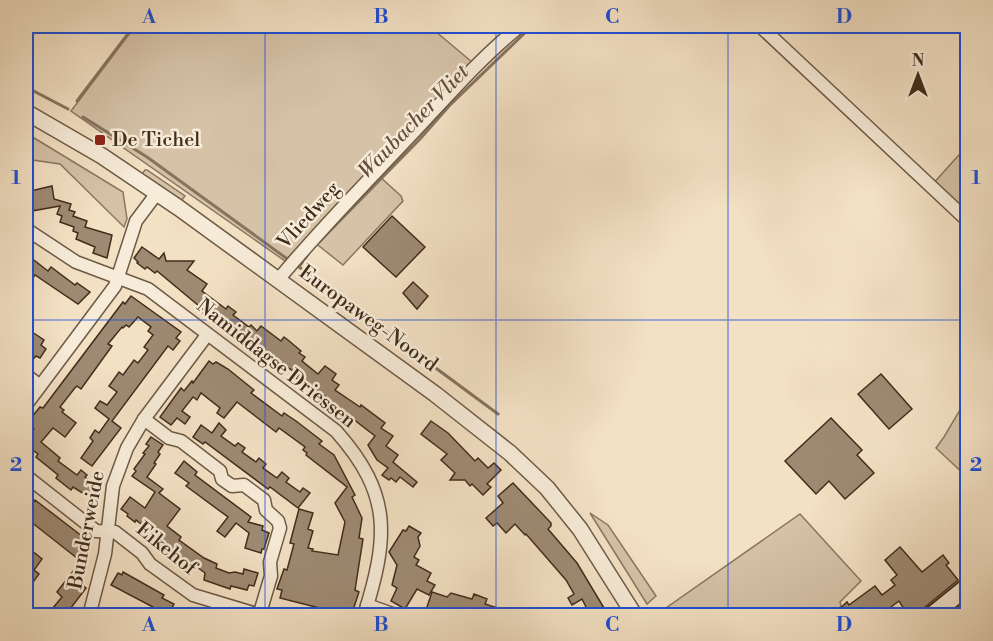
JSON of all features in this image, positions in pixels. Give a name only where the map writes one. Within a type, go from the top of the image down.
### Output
[{"type":"main road","points":[[931,615],[968,586]]},
{"type":"street","name":"Vliedweg","points":[[278,280],[309,243],[457,86],[502,40],[520,26]]},
{"type":"street","points":[[760,26],[968,221]]},
{"type":"street","name":"Europaweg-Noord","points":[[26,112],[102,156],[157,193],[470,420],[526,468],[554,497],[580,529],[635,615]]},
{"type":"street","points":[[26,405],[111,292],[119,277],[136,220],[157,193]]},
{"type":"street","points":[[29,231],[76,262],[119,277]]},
{"type":"street","name":"Namiddagse Driessen","points":[[119,277],[148,289],[336,431],[358,458],[375,492],[382,531],[381,554],[365,610]]},
{"type":"street","name":"Bunderweide","points":[[88,615],[100,575],[110,502],[119,466],[130,440],[207,335]]},
{"type":"street","points":[[26,375],[40,386]]},
{"type":"street","points":[[144,419],[169,438],[181,441],[220,471],[222,479],[232,486],[244,485],[264,500],[266,510],[278,521],[280,528],[270,562],[271,576],[260,615]]},
{"type":"street","name":"Eikehof","points":[[26,478],[96,531],[115,532],[142,553],[150,564],[193,595],[260,615]]},
{"type":"street","points":[[365,610],[398,615]]},
{"type":"shaded area","points":[[135,26],[429,26],[472,62],[285,261],[71,111]]},
{"type":"shaded area","points":[[26,133],[123,192],[127,219],[124,227],[60,164],[26,159]]},
{"type":"shaded area","points":[[967,146],[967,217],[931,186]]},
{"type":"shaded area","points":[[145,170],[185,196],[181,201],[142,174]]},
{"type":"shaded area","points":[[379,176],[401,196],[403,201],[343,265],[314,242]]},
{"type":"shaded area","points":[[967,398],[967,477],[936,448]]},
{"type":"shaded area","points":[[590,513],[608,525],[656,596],[647,604]]},
{"type":"shaded area","points":[[800,514],[861,581],[840,602],[841,606],[831,615],[656,615]]},
{"type":"building","points":[[52,186],[54,199],[71,204],[69,210],[75,212],[73,216],[87,221],[85,227],[112,235],[107,258],[93,253],[95,247],[76,239],[78,233],[73,231],[74,227],[60,222],[62,216],[57,214],[60,206],[26,212],[26,192]]},
{"type":"building","points":[[392,216],[425,247],[396,277],[363,247]]},
{"type":"building","points":[[142,247],[159,259],[164,253],[166,261],[194,261],[187,270],[207,284],[202,291],[226,309],[228,306],[236,312],[233,315],[249,327],[251,325],[257,331],[261,326],[281,341],[284,337],[301,351],[299,353],[305,357],[302,361],[318,374],[325,366],[336,374],[332,380],[339,385],[335,390],[360,407],[361,405],[385,423],[381,428],[393,436],[386,446],[398,455],[393,462],[417,482],[413,487],[400,477],[396,482],[382,475],[388,468],[377,460],[368,445],[375,436],[344,412],[339,409],[338,412],[325,396],[306,381],[304,384],[296,378],[298,375],[271,355],[269,357],[244,341],[243,343],[213,317],[211,319],[203,313],[205,311],[157,271],[155,273],[147,267],[145,269],[137,263],[134,258]]},
{"type":"building","points":[[26,254],[48,271],[51,267],[75,285],[77,283],[90,292],[78,304],[35,275],[26,287]]},
{"type":"building","points":[[413,282],[428,296],[417,309],[403,293]]},
{"type":"building","points":[[131,296],[181,332],[176,338],[180,341],[173,350],[168,346],[112,421],[121,428],[92,466],[81,458],[93,441],[90,438],[95,430],[99,433],[109,419],[95,408],[100,401],[107,405],[117,392],[109,386],[119,372],[123,375],[134,360],[138,363],[148,350],[144,347],[153,335],[148,331],[151,327],[138,317],[129,327],[126,325],[122,327],[108,344],[112,346],[81,389],[77,386],[60,407],[64,410],[62,412],[76,423],[65,437],[53,428],[41,442],[60,458],[58,461],[77,475],[81,470],[87,475],[85,477],[97,487],[89,497],[73,487],[71,490],[56,478],[58,475],[36,457],[38,454],[26,445],[26,440],[34,429],[27,423],[40,407],[43,408],[123,302],[125,304]]},
{"type":"building","points":[[26,328],[44,340],[41,345],[46,349],[40,358],[36,356],[26,367]]},
{"type":"building","points":[[209,361],[228,369],[254,390],[251,393],[282,416],[284,413],[296,421],[322,441],[319,444],[334,455],[355,495],[352,497],[362,518],[359,538],[363,539],[355,590],[359,592],[353,610],[349,609],[347,615],[280,598],[282,590],[277,589],[284,569],[287,570],[294,544],[290,543],[299,509],[313,513],[308,529],[313,531],[308,548],[313,549],[312,551],[338,555],[345,522],[335,503],[347,487],[306,455],[307,453],[303,450],[305,447],[279,428],[276,432],[237,402],[224,418],[217,413],[220,408],[201,393],[197,400],[193,397],[182,411],[190,417],[185,424],[177,418],[171,425],[160,417],[181,388],[184,391],[192,381],[193,383]]},
{"type":"building","points":[[881,374],[912,409],[889,429],[858,394]]},
{"type":"building","points":[[831,418],[862,450],[857,455],[874,473],[845,499],[829,481],[816,494],[785,461]]},
{"type":"building","points":[[431,421],[448,433],[475,461],[478,458],[488,468],[494,463],[501,470],[487,484],[491,487],[483,495],[465,480],[450,480],[455,473],[441,460],[447,454],[421,434]]},
{"type":"building","points":[[219,423],[226,430],[221,436],[235,446],[238,443],[245,448],[242,452],[256,462],[259,458],[266,464],[263,468],[277,478],[282,472],[289,478],[286,482],[300,492],[303,488],[310,493],[298,508],[270,487],[268,489],[205,442],[203,444],[193,437],[201,425],[212,433]]},
{"type":"building","points":[[151,437],[163,445],[158,452],[160,454],[154,463],[156,464],[147,477],[163,489],[159,493],[180,509],[167,526],[181,537],[179,540],[204,558],[217,564],[216,568],[229,573],[243,574],[244,569],[258,573],[254,586],[249,585],[247,590],[231,586],[230,589],[204,580],[205,573],[194,565],[192,568],[178,557],[177,559],[168,553],[172,549],[136,520],[135,522],[127,516],[128,514],[121,509],[130,497],[145,508],[155,492],[132,476],[149,446],[146,444]]},
{"type":"building","points":[[184,461],[197,472],[195,475],[251,517],[248,522],[263,526],[262,530],[269,533],[261,553],[245,548],[249,533],[236,523],[225,537],[217,531],[228,517],[186,486],[189,483],[175,473]]},
{"type":"building","points":[[513,483],[551,523],[548,529],[577,563],[607,613],[590,615],[582,599],[572,605],[568,598],[574,594],[566,580],[526,534],[515,524],[506,533],[497,523],[493,526],[486,518],[503,503],[498,496]]},
{"type":"building","points":[[35,500],[91,543],[85,550],[89,554],[82,562],[26,518],[26,504],[30,507]]},
{"type":"building","points":[[409,526],[421,533],[418,537],[420,546],[414,557],[419,560],[416,565],[431,573],[427,581],[435,585],[429,595],[417,589],[405,609],[391,601],[397,588],[392,585],[397,565],[389,552],[403,530],[406,531]]},
{"type":"building","points":[[26,546],[42,559],[34,570],[39,574],[26,592]]},
{"type":"building","points":[[900,547],[922,572],[943,555],[949,563],[946,565],[958,580],[924,608],[920,615],[908,615],[899,601],[880,615],[833,615],[847,602],[849,605],[875,586],[882,595],[895,585],[891,580],[897,575],[885,560]]},
{"type":"building","points":[[77,566],[84,572],[79,582],[86,588],[70,609],[79,615],[47,615],[62,597],[57,592]]},
{"type":"building","points":[[123,572],[164,595],[162,598],[174,604],[168,615],[111,585],[118,573],[122,575]]},
{"type":"building","points":[[432,592],[447,597],[451,593],[472,599],[474,594],[487,599],[485,604],[516,614],[477,615],[463,611],[462,615],[452,615],[435,610],[432,615],[425,613]]},
{"type":"building","points":[[968,600],[968,615],[958,615],[954,611]]},
{"type":"waterway","points":[[77,101],[134,26]]},
{"type":"waterway","name":"Waubacher Vliet","points":[[319,242],[420,139],[450,105],[532,26]]},
{"type":"waterway","name":"Waubacher Vliet","points":[[26,87],[68,109]]},
{"type":"waterway","name":"Waubacher Vliet","points":[[83,117],[147,157],[286,258]]},
{"type":"waterway","points":[[309,253],[299,267],[498,414]]},
{"type":"place","name":"De Tichel","points":[[100,140]]}]
